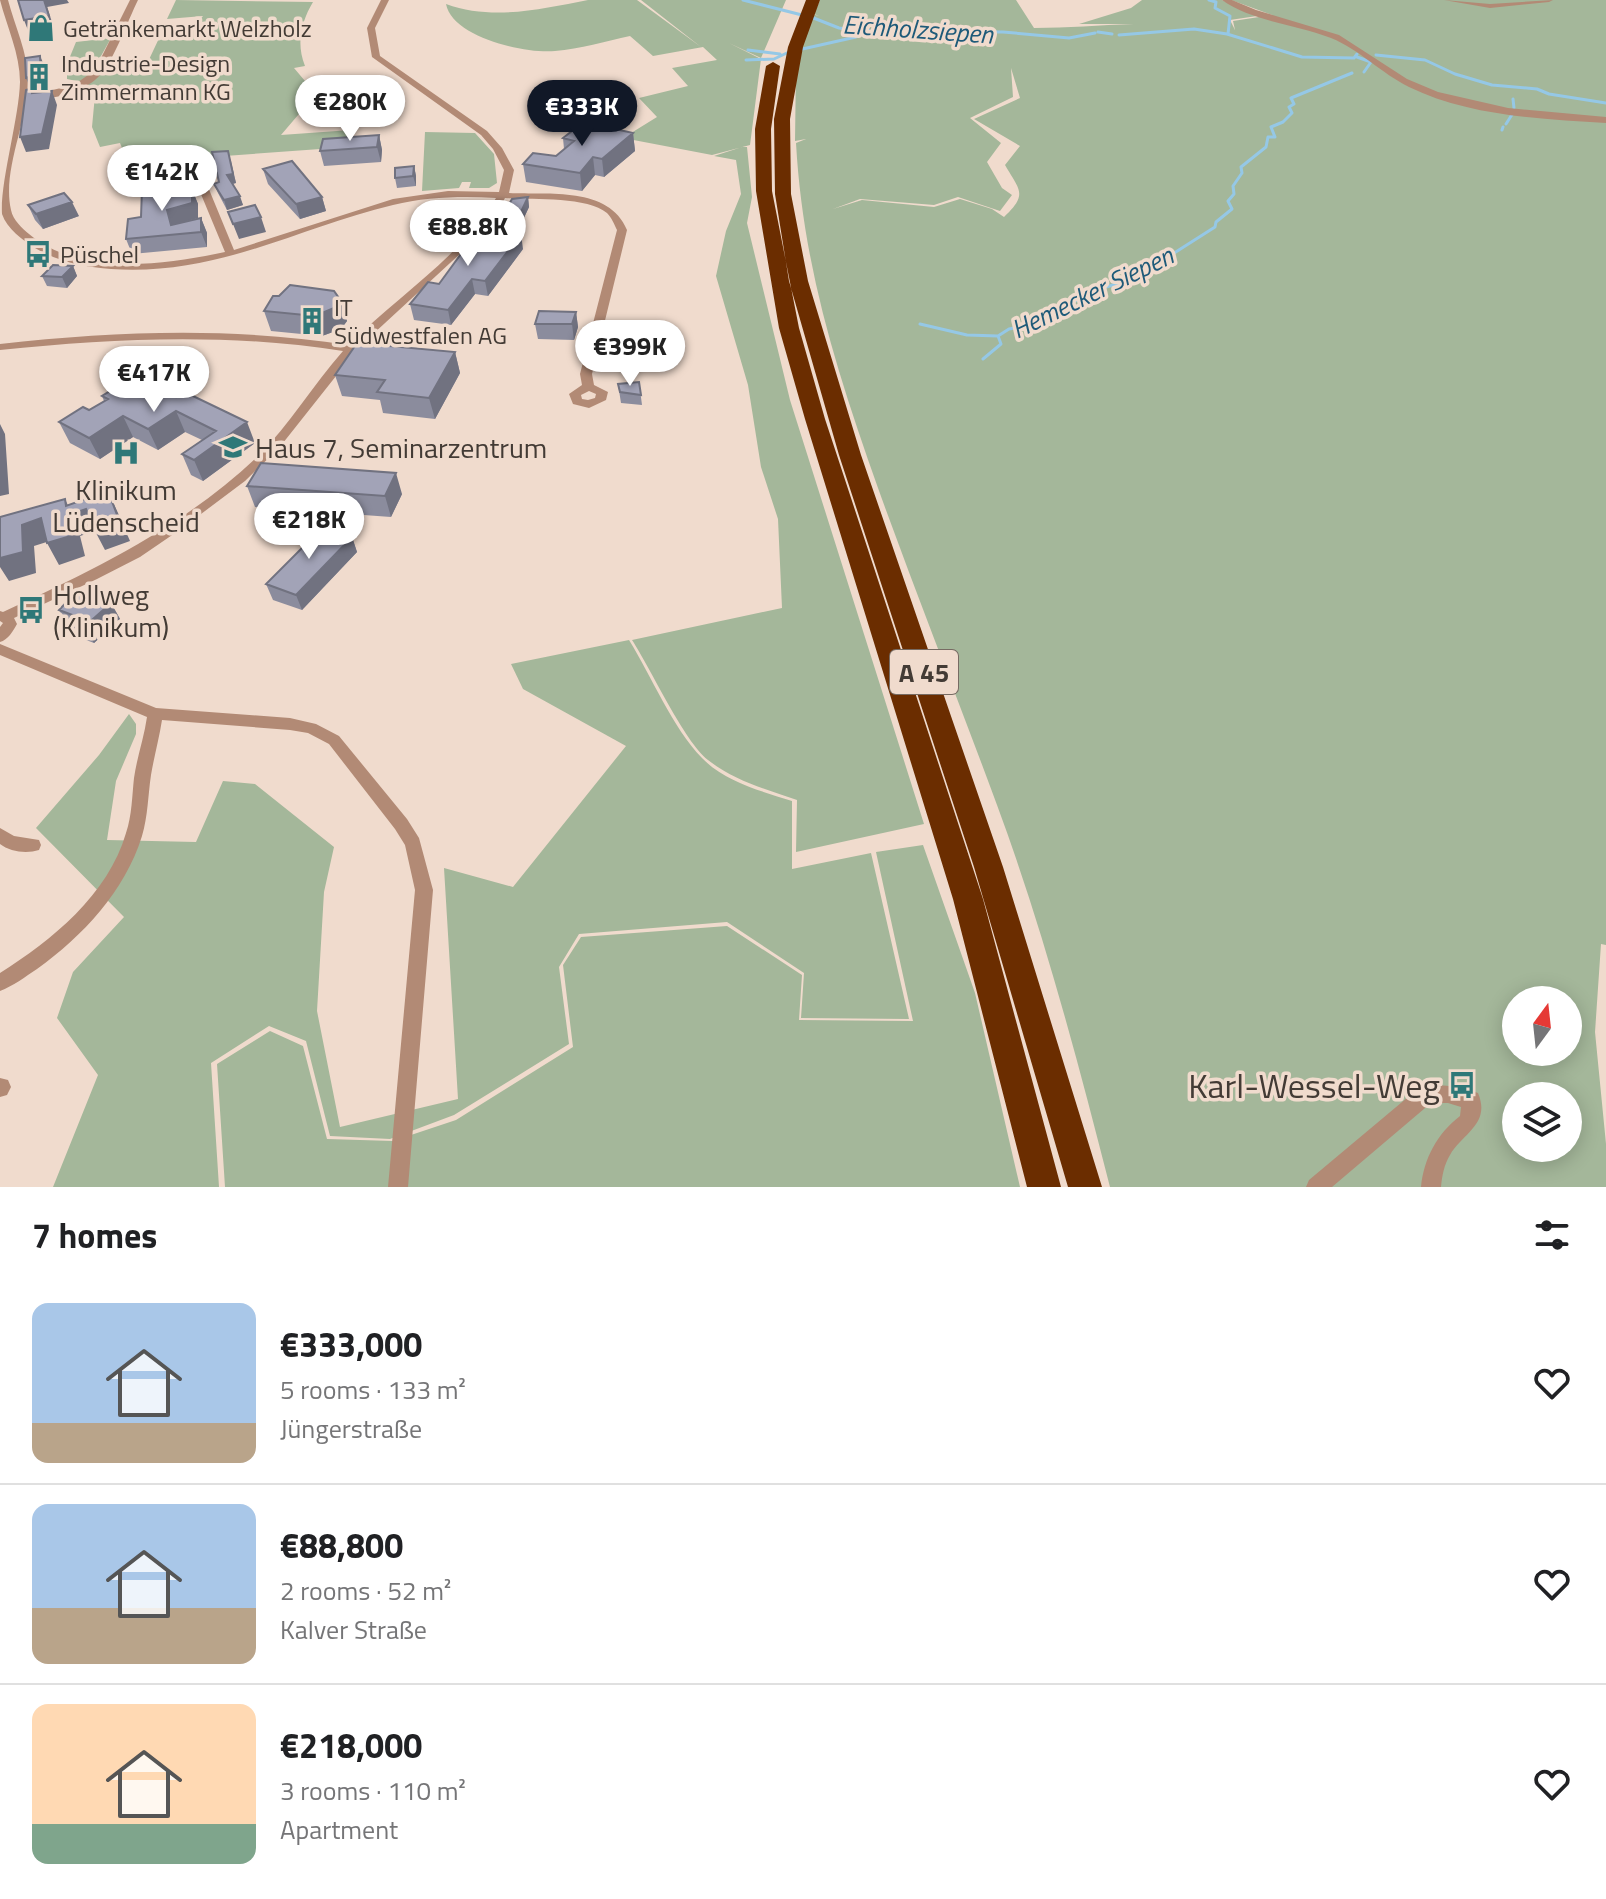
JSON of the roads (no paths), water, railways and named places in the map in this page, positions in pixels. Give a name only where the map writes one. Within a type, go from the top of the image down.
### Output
[{"type":"highway","name":"A 45","points":[[799,0],[780,43],[766,104],[772,154],[792,248],[824,373],[1011,936],[1085,1187]]},
{"type":"highway","name":"A 45","points":[[813,0],[797,38],[785,82],[764,191],[773,253],[789,328],[842,509],[968,899],[1044,1187]]},
{"type":"street","points":[[4,0],[19,49],[24,79],[2,196],[6,211],[18,230],[35,244],[67,258],[128,266],[192,262],[231,254],[390,203],[439,196],[503,196],[594,202],[609,209],[619,220],[622,230],[586,374],[588,387]]},
{"type":"street","points":[[20,100],[68,90],[91,79],[99,71],[134,0]]},
{"type":"street","points":[[2,616],[96,576],[131,557],[237,480],[274,445],[351,349],[455,256],[503,196],[509,170],[484,133],[376,57],[371,28],[385,0]]},
{"type":"street","points":[[1226,0],[1259,15],[1348,42],[1409,83],[1433,93],[1529,113],[1606,120]]},
{"type":"street","points":[[1448,0],[1490,6],[1549,0]]},
{"type":"street","points":[[203,187],[231,254]]},
{"type":"street","points":[[0,347],[75,338],[214,336],[285,338],[351,349]]},
{"type":"street","points":[[0,637],[9,627],[9,621],[2,616]]},
{"type":"street","points":[[0,649],[155,714],[311,728],[334,740],[393,813],[413,843],[424,890],[398,1187]]},
{"type":"street","points":[[0,983],[26,968],[67,934],[112,881],[133,840],[155,714]]},
{"type":"street","points":[[0,835],[11,843],[33,845]]},
{"type":"street","points":[[1316,1187],[1427,1094],[1448,1094],[1471,1100],[1469,1121],[1453,1132],[1437,1156],[1431,1187]]},
{"type":"waterway","name":"Eichholzsiepen","points":[[743,0],[802,15]]},
{"type":"waterway","points":[[1209,0],[1216,2],[1215,8],[1230,16],[1228,34]]},
{"type":"waterway","name":"Eichholzsiepen","points":[[811,17],[839,28],[867,31]]},
{"type":"waterway","name":"Eichholzsiepen","points":[[1119,35],[1194,29],[1227,34],[1302,57],[1354,58],[1357,54]]},
{"type":"waterway","points":[[798,50],[856,37],[867,31]]},
{"type":"waterway","name":"Eichholzsiepen","points":[[867,31],[1003,32],[1069,38],[1095,33]]},
{"type":"waterway","name":"Eichholzsiepen","points":[[1098,32],[1112,34]]},
{"type":"waterway","points":[[748,50],[780,54]]},
{"type":"waterway","points":[[746,60],[774,59],[789,52]]},
{"type":"waterway","name":"Eichholzsiepen","points":[[1376,55],[1425,60],[1455,74],[1492,85],[1537,89],[1549,94],[1606,103]]},
{"type":"waterway","name":"Hemecker Siepen","points":[[1357,57],[1371,62],[1364,72]]},
{"type":"waterway","name":"Hemecker Siepen","points":[[998,336],[1009,329],[1037,324],[1092,291],[1120,283],[1132,273],[1154,268],[1154,262],[1215,227],[1216,222],[1232,209],[1228,201],[1234,194],[1233,186],[1242,173],[1241,167],[1266,147],[1268,137],[1275,137],[1271,127],[1283,122],[1292,113],[1289,107],[1294,104],[1291,98],[1352,73]]},
{"type":"waterway","points":[[1513,99],[1514,108]]},
{"type":"waterway","points":[[1506,124],[1513,113]]},
{"type":"waterway","name":"Hemecker Siepen","points":[[920,324],[967,335],[998,336]]},
{"type":"waterway","points":[[983,359],[1001,344],[998,336]]},
{"type":"place","name":"Getränkemarkt Welzholz","points":[[41,28]]},
{"type":"place","name":"Industrie-Design Zimmermann KG","points":[[39,77]]},
{"type":"place","name":"Püschel","points":[[38,254]]},
{"type":"place","name":"IT Südwestfalen AG","points":[[312,321]]},
{"type":"place","name":"Haus 7, Seminarzentrum","points":[[233,447]]},
{"type":"place","name":"Klinikum Lüdenscheid","points":[[126,453]]},
{"type":"place","name":"Hollweg (Klinikum)","points":[[31,610]]},
{"type":"place","name":"Karl-Wessel-Weg","points":[[1462,1085]]}]
